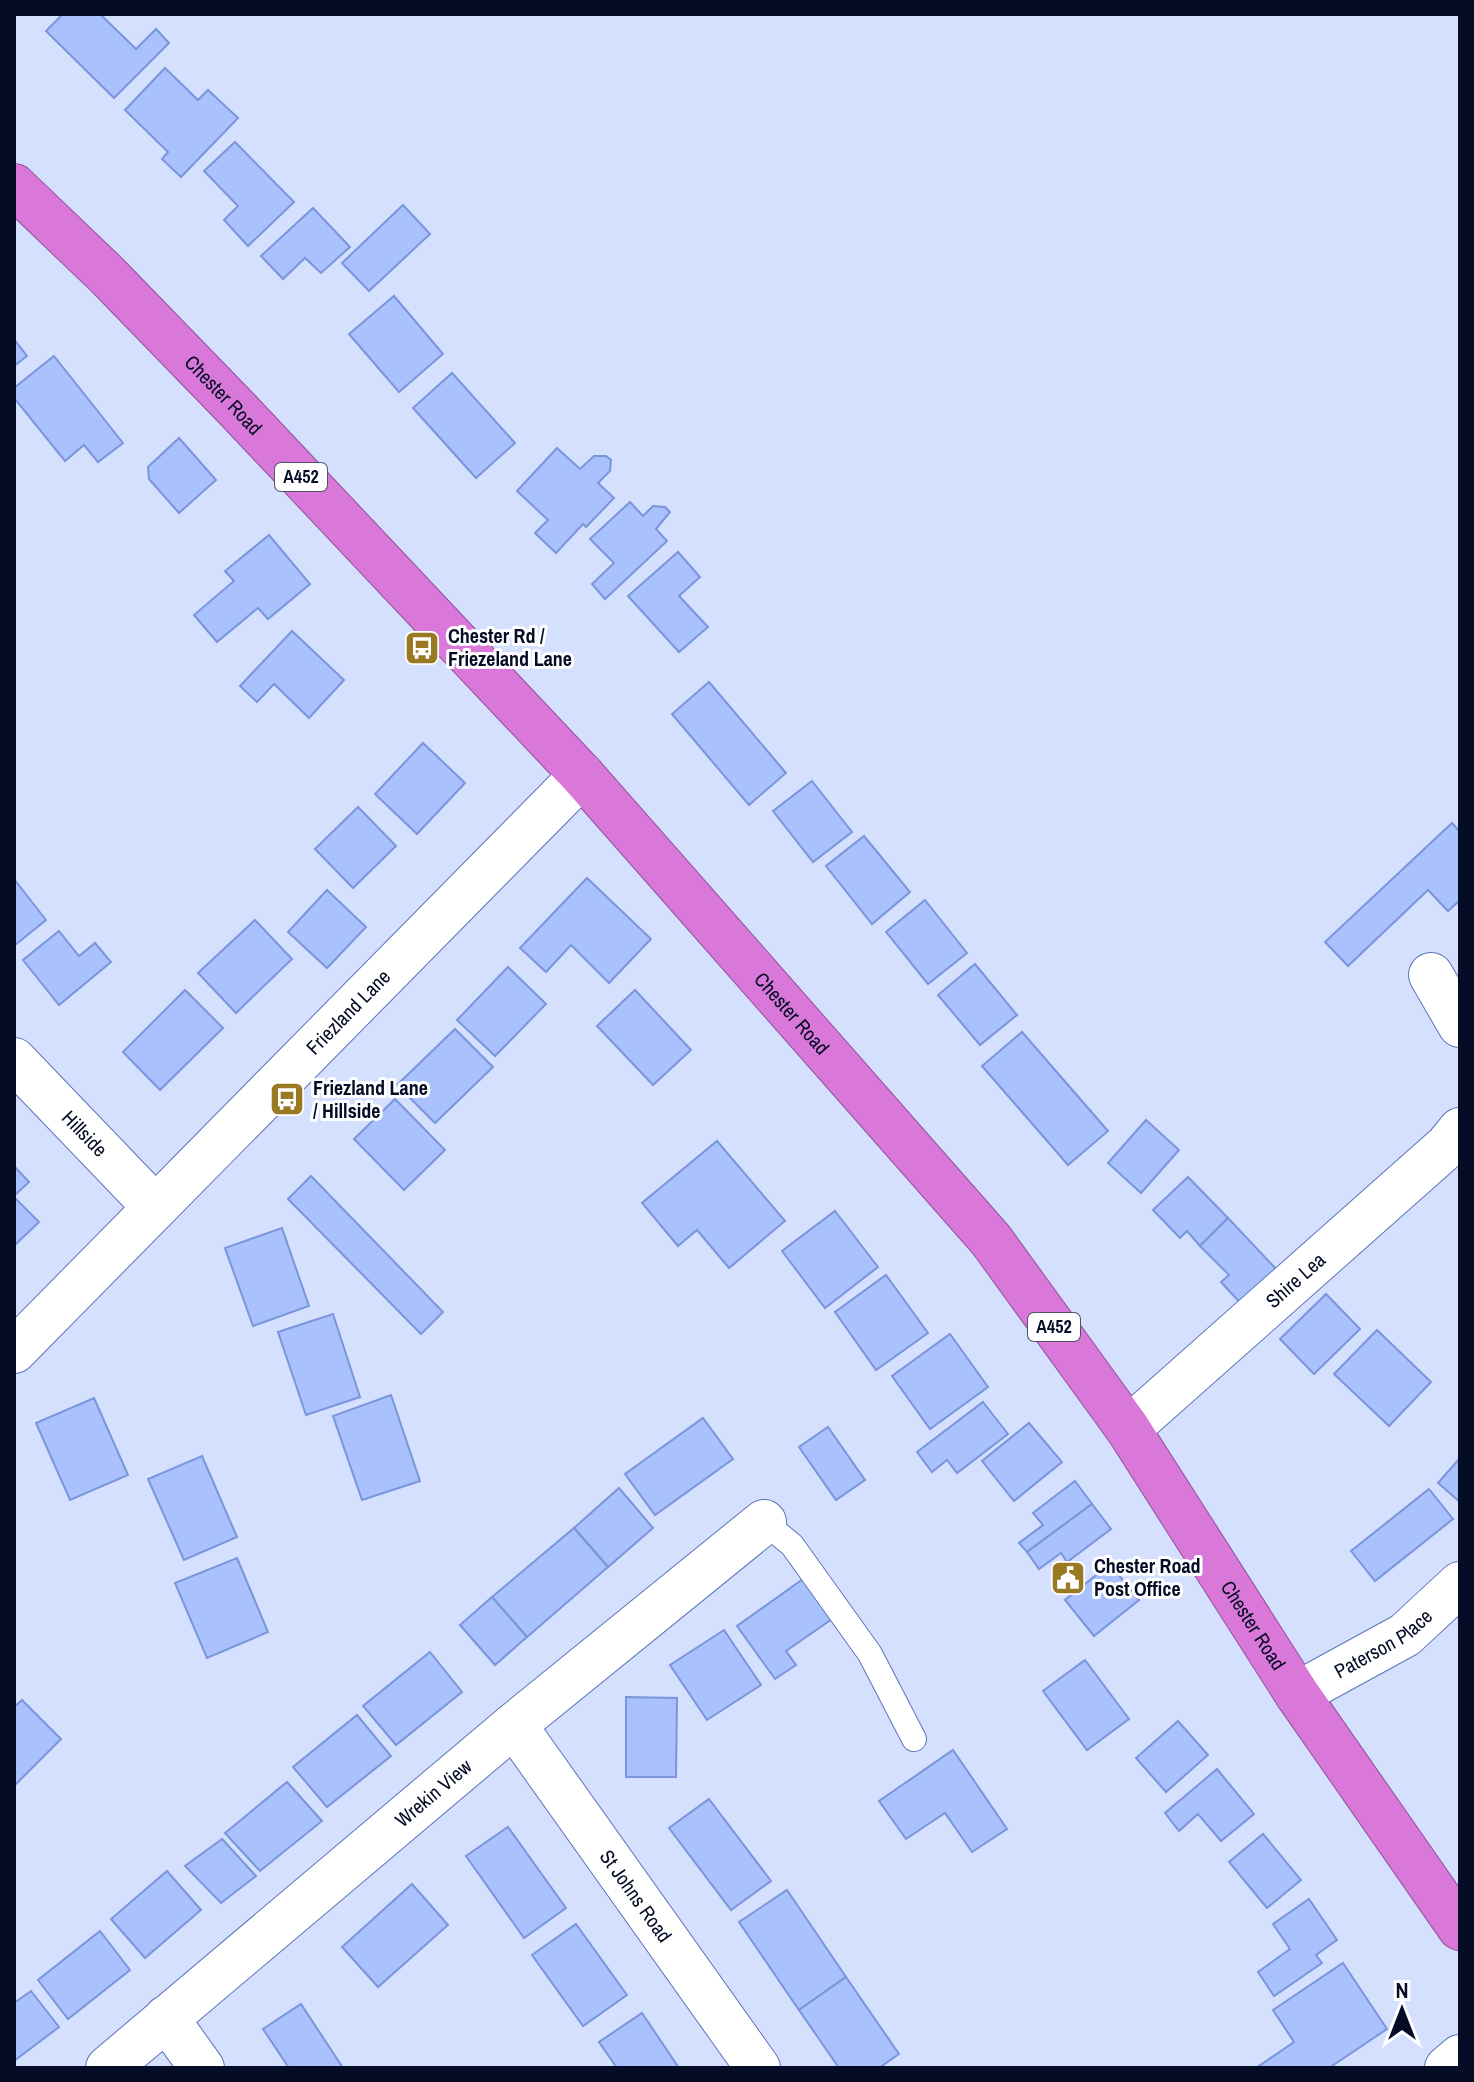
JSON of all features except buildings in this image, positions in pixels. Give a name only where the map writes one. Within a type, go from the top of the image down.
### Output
[{"type":"highway","name":"Chester Road","points":[[14,186],[107,275],[238,410],[582,775],[991,1240],[1128,1429],[1297,1694],[1460,1928]]},
{"type":"street","name":"Friezland Lane","points":[[14,1351],[582,775]]},
{"type":"street","points":[[1431,975],[1460,1025]]},
{"type":"street","name":"Hillside","points":[[14,1060],[155,1207]]},
{"type":"street","name":"Shire Lea","points":[[1128,1429],[1435,1157],[1460,1130]]},
{"type":"street","name":"Wrekin View","points":[[108,2068],[514,1725],[764,1522]]},
{"type":"street","name":"Paterson Place","points":[[1297,1694],[1405,1635],[1460,1584]]},
{"type":"street","name":"St Johns Road","points":[[514,1725],[758,2068]]},
{"type":"street","points":[[166,2018],[202,2068]]},
{"type":"street","points":[[1447,2068],[1460,2057]]},
{"type":"lane","points":[[764,1522],[792,1545],[870,1654],[914,1739]]},
{"type":"place","name":"Chester Rd / Friezeland Lane","points":[[422,648]]},
{"type":"place","name":"Friezland Lane / Hillside","points":[[287,1099]]},
{"type":"place","name":"Chester Road Post Office","points":[[1068,1578]]}]
